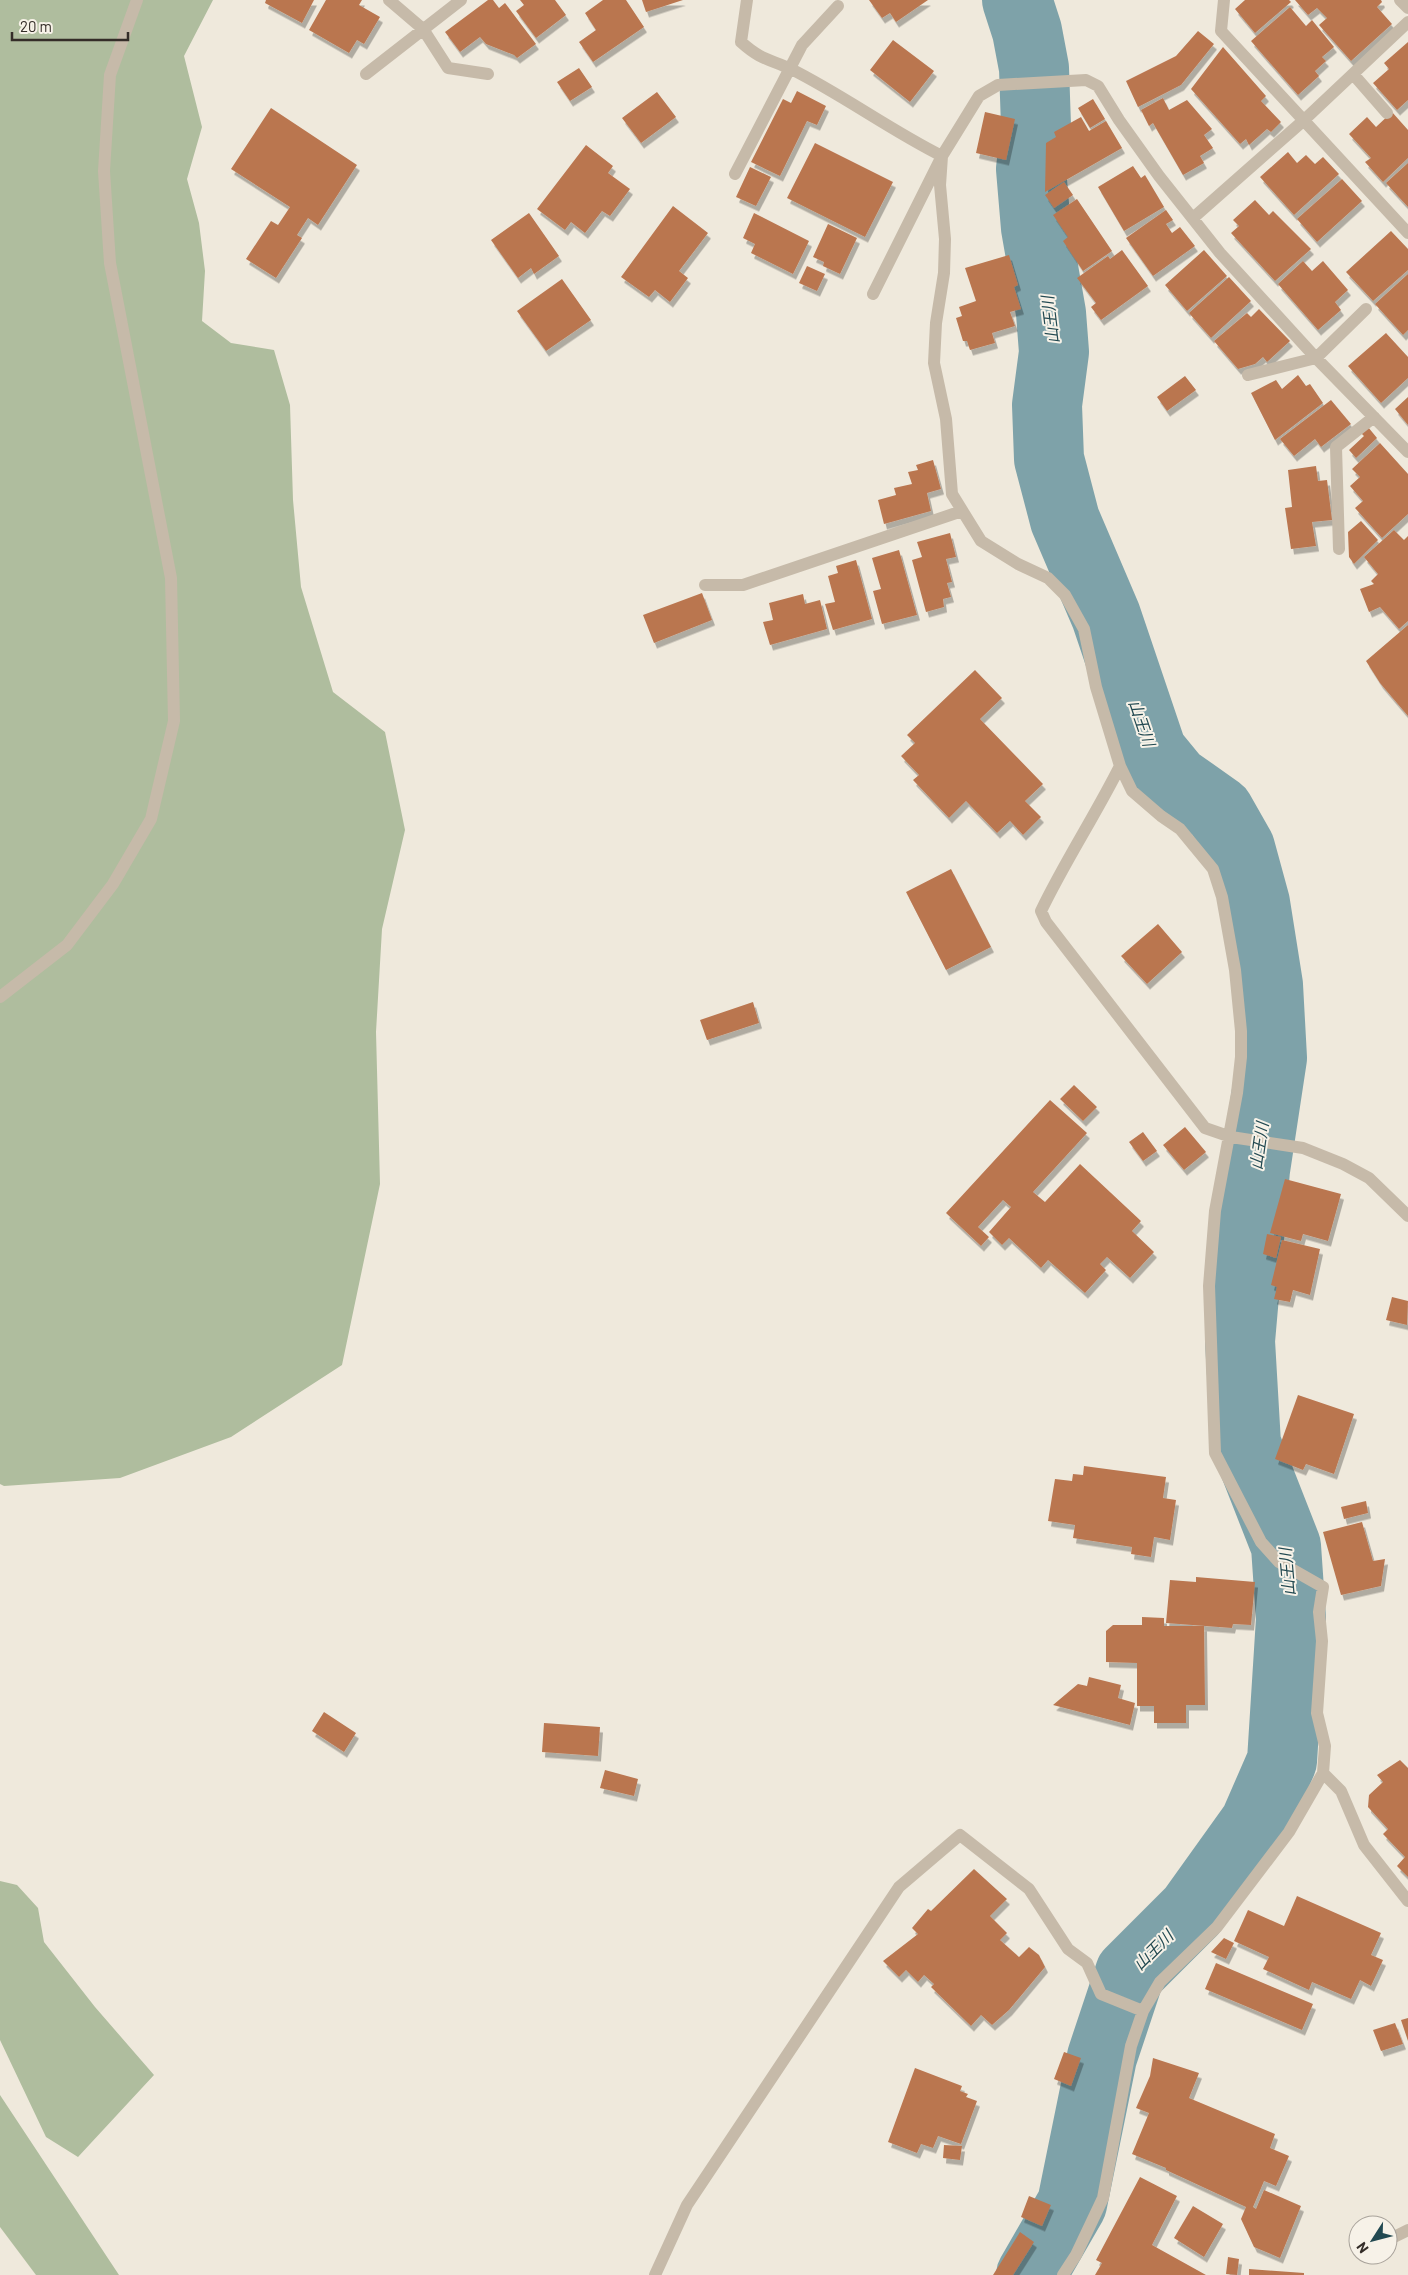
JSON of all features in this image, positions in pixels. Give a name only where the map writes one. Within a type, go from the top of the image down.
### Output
[{"type":"street","points":[[0,997],[67,945],[113,884],[151,819],[174,721],[171,578],[110,263],[104,171],[110,75],[137,0]]},
{"type":"street","points":[[389,0],[423,29],[448,68],[488,74]]},
{"type":"street","points":[[366,74],[460,0]]},
{"type":"street","points":[[747,0],[742,42],[756,56],[791,69],[912,141],[942,156]]},
{"type":"street","points":[[1224,0],[1221,31],[1408,233]]},
{"type":"street","points":[[1400,0],[1408,8]]},
{"type":"street","points":[[735,174],[802,46],[838,6]]},
{"type":"street","points":[[1193,218],[1303,121],[1408,22]]},
{"type":"street","points":[[1353,74],[1387,113]]},
{"type":"street","points":[[873,294],[942,156],[980,96],[998,85],[1086,80],[1098,86],[1136,144],[1220,253],[1316,358],[1408,452]]},
{"type":"street","points":[[942,156],[940,184],[945,240],[944,273],[936,323],[934,363],[946,419],[952,494],[981,540],[1018,564],[1048,578],[1065,595],[1084,629],[1096,687],[1120,766],[1132,791],[1161,816],[1180,829],[1196,846],[1214,869],[1222,897],[1235,970],[1241,1031],[1237,1093],[1215,1211],[1209,1286],[1212,1429],[1215,1453],[1261,1542],[1280,1562],[1323,1587],[1319,1612],[1322,1642],[1317,1713],[1325,1746],[1323,1773],[1289,1832],[1217,1927],[1160,1982],[1141,2010],[1131,2046],[1104,2198],[1076,2255],[1063,2275]]},
{"type":"street","points":[[1248,375],[1316,358],[1366,309]]},
{"type":"street","points":[[1340,549],[1336,446],[1374,417]]},
{"type":"street","points":[[706,585],[743,585],[962,511]]},
{"type":"street","points":[[1120,766],[1085,832],[1057,878],[1041,911],[1046,922],[1205,1128],[1230,1137],[1302,1148],[1343,1164],[1369,1178],[1408,1216]]},
{"type":"street","points":[[1323,1773],[1341,1792],[1364,1845],[1408,1901]]},
{"type":"street","points":[[655,2275],[687,2205],[899,1886],[960,1835],[1029,1890],[1068,1949],[1087,1963],[1102,1994],[1141,2010]]},
{"type":"green space","points":[[0,0],[213,0],[184,56],[202,127],[187,179],[199,223],[205,271],[202,321],[231,343],[274,350],[290,405],[293,500],[301,587],[333,692],[385,732],[405,830],[382,929],[376,1032],[380,1184],[342,1365],[231,1437],[120,1478],[4,1486],[0,1484]]},
{"type":"green space","points":[[0,1881],[17,1885],[38,1908],[44,1942],[95,2007],[154,2075],[78,2157],[46,2137],[0,2040]]},
{"type":"green space","points":[[0,2095],[119,2275],[36,2275],[0,2227]]},
{"type":"building","points":[[266,0],[314,0],[302,23],[265,3]]},
{"type":"building","points":[[326,0],[362,0],[359,5],[380,17],[364,44],[357,40],[349,53],[309,30]]},
{"type":"building","points":[[488,0],[493,0],[499,8],[505,3],[536,44],[517,58],[486,44],[480,37],[460,52],[445,32]]},
{"type":"building","points":[[520,0],[555,0],[566,15],[536,38],[516,11],[524,5]]},
{"type":"building","points":[[603,0],[626,0],[644,27],[593,62],[579,42],[596,30],[585,13]]},
{"type":"building","points":[[642,0],[683,0],[646,12]]},
{"type":"building","points":[[869,0],[928,0],[896,22],[890,13],[882,18]]},
{"type":"building","points":[[1245,0],[1289,0],[1291,2],[1255,33],[1235,9]]},
{"type":"building","points":[[1295,0],[1381,0],[1382,2],[1377,7],[1392,24],[1351,61],[1319,25],[1327,18],[1317,8],[1308,15]]},
{"type":"building","points":[[1290,7],[1306,26],[1312,20],[1334,47],[1322,57],[1326,61],[1315,71],[1319,76],[1298,95],[1251,41]]},
{"type":"building","points":[[1198,31],[1214,44],[1181,85],[1138,107],[1126,81],[1176,56]]},
{"type":"building","points":[[893,40],[934,71],[910,102],[870,70]]},
{"type":"building","points":[[1408,42],[1408,100],[1397,110],[1373,83],[1389,69],[1384,63]]},
{"type":"building","points":[[1223,47],[1266,96],[1261,101],[1281,122],[1271,132],[1267,129],[1249,145],[1246,139],[1240,144],[1191,89]]},
{"type":"building","points":[[579,68],[592,87],[570,101],[557,82]]},
{"type":"building","points":[[797,91],[826,106],[817,125],[807,121],[780,176],[751,162],[783,99],[791,103]]},
{"type":"building","points":[[657,92],[676,117],[641,143],[622,118]]},
{"type":"building","points":[[1163,98],[1169,110],[1187,100],[1212,129],[1204,135],[1213,148],[1200,156],[1204,163],[1183,175],[1153,123],[1149,126],[1141,110]]},
{"type":"building","points":[[1093,99],[1105,119],[1090,128],[1078,108]]},
{"type":"building","points":[[271,108],[357,165],[318,225],[308,218],[297,235],[302,238],[276,278],[246,259],[271,221],[278,225],[290,207],[231,169]]},
{"type":"building","points":[[985,112],[1015,119],[1006,160],[976,153]]},
{"type":"building","points":[[1392,112],[1408,130],[1408,158],[1383,182],[1365,162],[1371,158],[1349,134],[1367,117],[1376,127]]},
{"type":"building","points":[[1081,117],[1089,131],[1106,121],[1122,148],[1045,192],[1046,143],[1056,137],[1054,132]]},
{"type":"building","points":[[815,143],[893,182],[865,237],[787,198]]},
{"type":"building","points":[[586,145],[613,166],[608,173],[630,189],[610,216],[602,211],[585,233],[571,222],[565,230],[537,209]]},
{"type":"building","points":[[1288,152],[1297,163],[1306,155],[1315,164],[1323,157],[1339,174],[1294,215],[1260,177]]},
{"type":"building","points":[[1408,163],[1408,207],[1386,183]]},
{"type":"building","points":[[1133,166],[1141,178],[1145,175],[1164,207],[1124,231],[1098,187]]},
{"type":"building","points":[[750,167],[771,177],[756,206],[736,197]]},
{"type":"building","points":[[1342,179],[1362,201],[1317,242],[1297,219]]},
{"type":"building","points":[[1064,182],[1073,195],[1054,208],[1045,195]]},
{"type":"building","points":[[1077,199],[1112,251],[1083,271],[1063,241],[1068,237],[1053,215]]},
{"type":"building","points":[[1255,200],[1269,215],[1273,211],[1311,249],[1275,281],[1231,233],[1239,226],[1233,220]]},
{"type":"building","points":[[673,206],[708,233],[679,271],[688,278],[670,302],[655,290],[649,297],[621,277]]},
{"type":"building","points":[[1166,210],[1173,220],[1166,224],[1172,233],[1180,227],[1195,246],[1153,276],[1126,238]]},
{"type":"building","points":[[529,213],[559,256],[534,274],[531,268],[518,278],[491,240]]},
{"type":"building","points":[[754,213],[809,241],[793,274],[751,253],[755,244],[743,238]]},
{"type":"building","points":[[828,224],[857,238],[840,274],[823,266],[824,262],[813,257]]},
{"type":"building","points":[[1391,231],[1408,249],[1408,270],[1373,301],[1346,272]]},
{"type":"building","points":[[1122,250],[1148,286],[1101,320],[1091,307],[1096,303],[1077,278],[1108,256],[1110,259]]},
{"type":"building","points":[[1204,250],[1227,276],[1187,311],[1165,285]]},
{"type":"building","points":[[1009,255],[1018,285],[1014,287],[1021,309],[1010,312],[1015,326],[992,333],[995,343],[970,350],[967,341],[963,341],[956,318],[962,316],[959,307],[976,301],[965,268]]},
{"type":"building","points":[[1303,261],[1312,271],[1323,261],[1348,290],[1335,302],[1341,310],[1318,330],[1278,284]]},
{"type":"building","points":[[807,266],[825,274],[817,291],[799,283]]},
{"type":"building","points":[[1408,274],[1408,330],[1403,335],[1375,304]]},
{"type":"building","points":[[1229,277],[1251,301],[1211,338],[1189,313]]},
{"type":"building","points":[[562,279],[591,320],[546,351],[517,311]]},
{"type":"building","points":[[1259,309],[1290,341],[1267,362],[1263,357],[1255,364],[1238,369],[1214,341],[1247,313],[1251,317]]},
{"type":"building","points":[[1386,333],[1408,357],[1408,378],[1381,403],[1348,366]]},
{"type":"building","points":[[1298,375],[1306,386],[1310,384],[1323,403],[1275,440],[1251,393],[1276,380],[1282,389]]},
{"type":"building","points":[[1185,376],[1196,390],[1167,411],[1157,397]]},
{"type":"building","points":[[1408,397],[1408,425],[1395,409]]},
{"type":"building","points":[[1331,400],[1351,424],[1321,447],[1315,439],[1294,456],[1280,439]]},
{"type":"building","points":[[1368,427],[1377,438],[1356,458],[1349,450],[1364,436],[1361,433]]},
{"type":"building","points":[[1380,443],[1408,474],[1408,514],[1382,538],[1355,508],[1363,501],[1350,486],[1360,477],[1352,469]]},
{"type":"building","points":[[933,460],[941,489],[927,493],[931,511],[884,524],[878,500],[896,495],[894,488],[912,484],[908,472],[918,470],[916,465]]},
{"type":"building","points":[[1316,466],[1318,481],[1327,480],[1332,520],[1312,522],[1316,546],[1291,549],[1285,508],[1292,507],[1288,470]]},
{"type":"building","points":[[1361,521],[1378,540],[1354,564],[1349,557],[1348,532]]},
{"type":"building","points":[[1394,530],[1404,540],[1408,536],[1408,621],[1399,629],[1380,607],[1369,612],[1360,589],[1374,584],[1371,581],[1378,574],[1364,557]]},
{"type":"building","points":[[950,533],[956,557],[946,559],[952,582],[947,583],[951,597],[943,599],[944,607],[926,612],[912,560],[922,557],[917,542]]},
{"type":"building","points":[[899,550],[917,615],[882,624],[873,591],[881,589],[872,558]]},
{"type":"building","points":[[856,560],[872,619],[833,630],[825,604],[835,602],[828,576],[838,573],[836,566]]},
{"type":"building","points":[[702,593],[712,620],[654,643],[643,615]]},
{"type":"building","points":[[803,594],[805,604],[820,600],[827,629],[770,645],[763,622],[773,620],[769,603]]},
{"type":"building","points":[[1408,625],[1408,716],[1380,683],[1366,661]]},
{"type":"building","points":[[975,670],[1002,698],[980,719],[1043,784],[1025,801],[1041,817],[1023,835],[1010,821],[997,833],[966,801],[949,818],[913,780],[919,775],[901,756],[915,743],[907,735]]},
{"type":"building","points":[[951,869],[991,947],[946,970],[906,892]]},
{"type":"building","points":[[1158,924],[1182,952],[1147,984],[1121,956]]},
{"type":"building","points":[[753,1002],[759,1023],[707,1040],[700,1020]]},
{"type":"building","points":[[1074,1085],[1097,1107],[1083,1121],[1060,1099]]},
{"type":"building","points":[[1050,1100],[1087,1133],[1033,1192],[1045,1202],[1080,1164],[1141,1221],[1132,1231],[1154,1252],[1130,1278],[1107,1257],[1100,1264],[1106,1270],[1085,1293],[1048,1260],[1041,1268],[1009,1238],[1002,1245],[989,1232],[1011,1207],[1003,1200],[978,1227],[989,1237],[981,1246],[946,1213]]},
{"type":"building","points":[[1185,1127],[1206,1152],[1184,1170],[1163,1145]]},
{"type":"building","points":[[1143,1132],[1157,1151],[1143,1161],[1129,1142]]},
{"type":"building","points":[[1285,1179],[1341,1194],[1328,1241],[1303,1234],[1301,1241],[1270,1233]]},
{"type":"building","points":[[1267,1234],[1281,1237],[1276,1258],[1263,1254]]},
{"type":"building","points":[[1282,1240],[1320,1249],[1310,1295],[1293,1290],[1290,1302],[1274,1299],[1277,1287],[1271,1285]]},
{"type":"building","points":[[1392,1297],[1408,1301],[1407,1325],[1386,1320]]},
{"type":"building","points":[[1298,1395],[1354,1414],[1334,1474],[1306,1464],[1303,1470],[1275,1459]]},
{"type":"building","points":[[1084,1466],[1166,1477],[1163,1498],[1176,1500],[1170,1540],[1154,1537],[1151,1557],[1131,1554],[1132,1547],[1073,1538],[1075,1525],[1048,1521],[1055,1479],[1072,1481],[1073,1474],[1083,1475]]},
{"type":"building","points":[[1366,1501],[1368,1513],[1344,1519],[1341,1507]]},
{"type":"building","points":[[1362,1522],[1373,1561],[1385,1559],[1381,1586],[1341,1595],[1323,1532]]},
{"type":"building","points":[[1196,1577],[1255,1582],[1251,1625],[1233,1624],[1232,1628],[1166,1623],[1170,1580],[1196,1582]]},
{"type":"building","points":[[1142,1617],[1164,1618],[1164,1626],[1204,1626],[1205,1705],[1186,1705],[1186,1723],[1154,1723],[1154,1706],[1137,1706],[1137,1663],[1106,1662],[1106,1631],[1113,1625],[1142,1625]]},
{"type":"building","points":[[1089,1677],[1121,1685],[1118,1698],[1135,1703],[1130,1725],[1053,1705],[1078,1684],[1087,1686]]},
{"type":"building","points":[[324,1712],[356,1733],[344,1752],[312,1731]]},
{"type":"building","points":[[544,1723],[600,1727],[598,1756],[542,1752]]},
{"type":"building","points":[[1400,1760],[1408,1768],[1408,1877],[1397,1866],[1405,1857],[1383,1834],[1388,1829],[1368,1807],[1369,1795],[1383,1782],[1377,1775]]},
{"type":"building","points":[[605,1770],[638,1779],[634,1796],[600,1788]]},
{"type":"building","points":[[974,1869],[1007,1899],[990,1916],[1007,1933],[1000,1940],[1019,1957],[1029,1947],[1039,1955],[1045,1967],[1009,2010],[992,2025],[981,2015],[971,2026],[931,1987],[934,1984],[924,1975],[918,1982],[906,1970],[899,1977],[883,1961],[918,1934],[912,1928],[928,1909],[931,1911]]},
{"type":"building","points":[[1297,1896],[1381,1933],[1371,1955],[1383,1960],[1371,1986],[1360,1980],[1351,1999],[1312,1982],[1309,1990],[1263,1969],[1269,1957],[1234,1941],[1248,1910],[1284,1926]]},
{"type":"building","points":[[1224,1938],[1234,1943],[1226,1959],[1211,1952]]},
{"type":"building","points":[[1216,1963],[1313,2004],[1302,2030],[1205,1989]]},
{"type":"building","points":[[1408,2018],[1408,2041],[1401,2020]]},
{"type":"building","points":[[1395,2023],[1403,2044],[1381,2051],[1373,2030]]},
{"type":"building","points":[[1064,2052],[1081,2058],[1071,2086],[1054,2079]]},
{"type":"building","points":[[1153,2058],[1199,2073],[1189,2098],[1275,2134],[1270,2148],[1289,2156],[1276,2186],[1264,2181],[1253,2207],[1256,2209],[1264,2190],[1301,2206],[1280,2258],[1254,2247],[1241,2219],[1246,2207],[1166,2170],[1166,2168],[1132,2154],[1149,2113],[1136,2108],[1150,2076]]},
{"type":"building","points":[[915,2068],[962,2086],[960,2091],[968,2094],[966,2097],[977,2101],[961,2144],[938,2136],[933,2148],[921,2144],[917,2153],[888,2142]]},
{"type":"building","points":[[944,2145],[962,2146],[960,2160],[943,2158]]},
{"type":"building","points":[[1140,2177],[1177,2196],[1152,2245],[1206,2275],[1095,2275],[1102,2263],[1096,2260]]},
{"type":"building","points":[[1029,2196],[1051,2205],[1042,2226],[1021,2217]]},
{"type":"building","points":[[1193,2206],[1223,2224],[1204,2257],[1174,2238]]},
{"type":"building","points":[[1020,2232],[1034,2242],[1013,2275],[993,2275]]},
{"type":"building","points":[[1228,2257],[1239,2259],[1237,2275],[1226,2274]]},
{"type":"building","points":[[1249,2269],[1304,2273],[1304,2275],[1249,2275]]},
{"type":"waterway","name":"山王川","points":[[1017,0],[1027,31],[1034,68],[1036,126],[1031,169],[1036,228],[1051,313],[1054,352],[1047,405],[1049,459],[1065,520],[1106,616],[1152,752],[1175,780],[1219,811],[1240,848],[1255,903],[1268,985],[1272,1058],[1255,1170],[1240,1341],[1246,1444],[1286,1546],[1291,1619],[1282,1761],[1255,1823],[1192,1911],[1130,1973],[1102,2057],[1072,2204],[1031,2275]]}]
